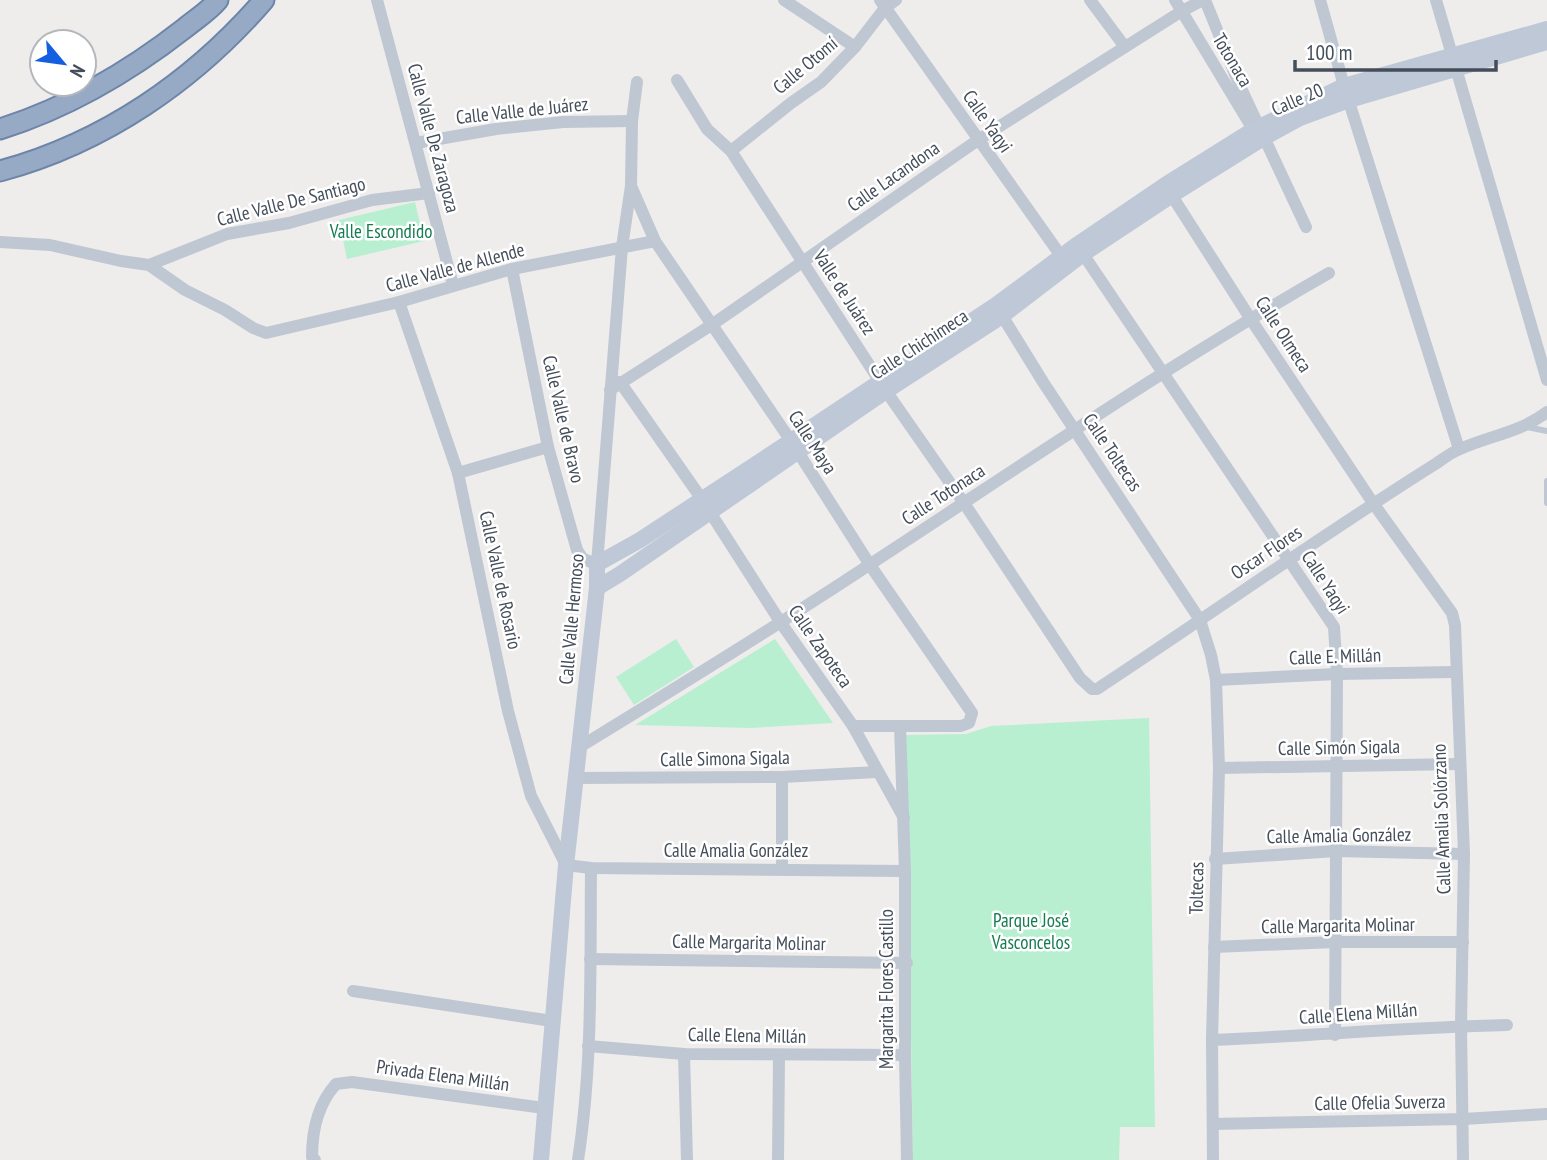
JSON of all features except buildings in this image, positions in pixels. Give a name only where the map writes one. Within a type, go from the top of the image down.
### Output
[{"type":"highway","points":[[0,129],[60,104],[122,72],[164,44],[218,0]]},
{"type":"highway","points":[[0,171],[74,146],[142,108],[193,72],[241,27],[264,0]]},
{"type":"main road","name":"Calle 20","points":[[1454,63],[1547,29]]},
{"type":"main road","name":"Calle 20","points":[[1259,133],[1300,118],[1347,93],[1454,63],[1547,42]]},
{"type":"main road","name":"Calle Chichimeca","points":[[999,311],[1061,257],[1259,133]]},
{"type":"main road","name":"Calle Chichimeca","points":[[597,588],[709,513],[794,447],[883,385],[1083,254],[1169,190]]},
{"type":"main road","name":"Calle Chichimeca","points":[[597,564],[640,540],[701,498],[794,447]]},
{"type":"main road","name":"Calle Valle Hermoso","points":[[541,1160],[574,778],[597,588],[597,564]]},
{"type":"street","name":"Calle Valle De Zaragoza","points":[[377,0],[453,285]]},
{"type":"street","points":[[784,0],[855,47]]},
{"type":"street","points":[[1090,0],[1125,47]]},
{"type":"street","points":[[1204,0],[1259,133],[1306,227]]},
{"type":"street","name":"Calle Lacandona","points":[[615,386],[713,324],[978,140],[1125,47],[1178,5],[1204,0]]},
{"type":"street","points":[[1320,0],[1459,449]]},
{"type":"street","points":[[1436,0],[1547,380]]},
{"type":"street","name":"Calle Otomí","points":[[731,151],[821,82],[855,47],[887,3]]},
{"type":"street","name":"Calle Yaqyi","points":[[887,3],[978,140],[1061,257]]},
{"type":"street","name":"Totonaca","points":[[1178,5],[1259,133]]},
{"type":"street","name":"Valle de Juárez","points":[[677,80],[707,129],[719,143],[731,151],[883,385],[1080,678],[1088,687],[1097,689]]},
{"type":"street","name":"Calle Valle Hermoso","points":[[597,564],[615,386],[622,247],[631,186],[632,121],[637,82]]},
{"type":"street","name":"Calle Valle de Juárez","points":[[416,143],[496,129],[563,122],[632,121]]},
{"type":"street","name":"Calle Maya","points":[[631,186],[655,241],[713,324],[870,565],[972,713],[969,723],[961,726],[900,726]]},
{"type":"street","name":"Calle Olmeca","points":[[1169,190],[1373,503]]},
{"type":"street","name":"Calle Valle De Santiago","points":[[149,265],[228,234],[289,223],[372,200],[429,193]]},
{"type":"street","name":"Calle Valle de Allende","points":[[149,265],[185,290],[266,333],[399,302],[512,270],[655,241]]},
{"type":"street","points":[[0,242],[50,245],[149,265]]},
{"type":"street","name":"Calle Yaqyi","points":[[1083,254],[1334,627],[1337,674],[1335,1035]]},
{"type":"street","name":"Calle Valle de Bravo","points":[[512,270],[548,447],[577,550],[583,559],[597,564]]},
{"type":"street","name":"Calle Totonaca","points":[[578,748],[781,623],[1250,318],[1329,273]]},
{"type":"street","name":"Calle Valle de Rosario","points":[[399,302],[458,473],[508,711],[531,796],[566,865]]},
{"type":"street","name":"Calle Toltecas","points":[[999,311],[1200,620]]},
{"type":"street","name":"Calle Zapoteca","points":[[615,386],[701,498],[781,623],[853,726],[904,818]]},
{"type":"street","name":"Oscar Flores","points":[[1097,689],[1373,503],[1459,449],[1525,426],[1547,412]]},
{"type":"street","points":[[458,473],[548,447]]},
{"type":"street","name":"Calle Amalia Solórzano","points":[[1373,503],[1452,613],[1455,625],[1464,854],[1461,1026],[1464,1160]]},
{"type":"street","name":"Toltecas","points":[[1200,620],[1216,680],[1219,768],[1212,1040],[1213,1160]]},
{"type":"street","name":"Calle E. Millán","points":[[1216,680],[1457,672]]},
{"type":"street","points":[[853,726],[900,726]]},
{"type":"street","name":"Margarita Flores Castillo","points":[[900,726],[905,872],[907,1160]]},
{"type":"street","name":"Calle Simón Sigala","points":[[1219,768],[1459,764]]},
{"type":"street","name":"Calle Simona Sigala","points":[[574,778],[782,777],[877,772]]},
{"type":"street","points":[[782,777],[782,869]]},
{"type":"street","name":"Calle Amalia González","points":[[1216,859],[1336,851],[1464,854]]},
{"type":"street","name":"Calle Amalia González","points":[[566,865],[591,868],[905,872]]},
{"type":"street","points":[[578,1160],[588,1046],[591,868]]},
{"type":"street","name":"Calle Margarita Molinar","points":[[1214,947],[1335,942],[1462,942]]},
{"type":"street","name":"Calle Margarita Molinar","points":[[590,959],[906,963]]},
{"type":"street","points":[[353,991],[552,1021]]},
{"type":"street","name":"Calle Elena Millán","points":[[1212,1040],[1507,1025]]},
{"type":"street","name":"Calle Elena Millán","points":[[588,1046],[684,1054],[905,1055]]},
{"type":"street","points":[[684,1054],[687,1160]]},
{"type":"street","points":[[778,1160],[779,1056]]},
{"type":"street","name":"Privada Elena Millán","points":[[315,1160],[312,1157],[312,1145],[317,1118],[323,1101],[336,1084],[352,1082],[544,1108]]},
{"type":"street","name":"Calle Ofelia Suverza","points":[[1213,1124],[1463,1119],[1547,1114]]},
{"type":"lane","points":[[1525,426],[1547,431]]},
{"type":"lane","points":[[1547,481],[1547,503]]},
{"type":"green space","name":"Valle Escondido","points":[[415,202],[424,241],[347,259],[339,220]]},
{"type":"green space","points":[[676,639],[694,667],[634,705],[616,677]]},
{"type":"green space","points":[[775,639],[833,723],[751,728],[635,725]]},
{"type":"green space","name":"Parque José Vasconcelos","points":[[1149,718],[1155,1127],[1120,1127],[1119,1160],[913,1160],[906,735],[966,734],[991,726]]}]
